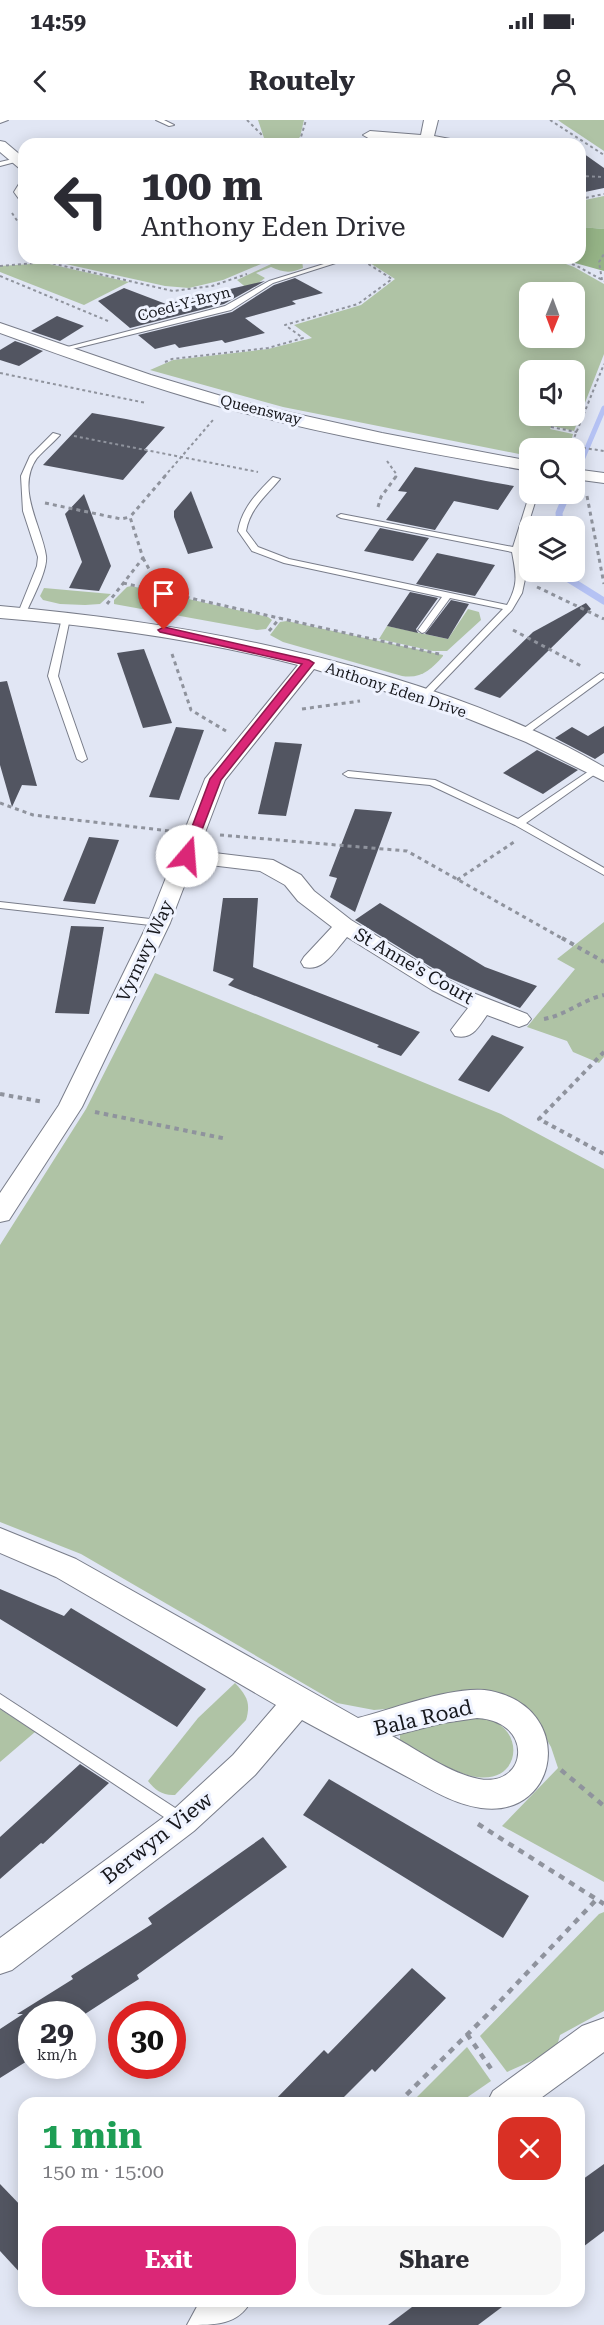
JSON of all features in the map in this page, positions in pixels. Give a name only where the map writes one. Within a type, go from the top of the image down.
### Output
[{"type":"street","points":[[427,138],[431,120]]},
{"type":"street","points":[[370,135],[413,138]]},
{"type":"street","points":[[0,145],[18,160]]},
{"type":"street","name":"Queensway","points":[[0,328],[135,375],[234,404],[313,423],[519,464]]},
{"type":"street","points":[[585,475],[604,478]]},
{"type":"street","name":"Anthony Eden Drive","points":[[0,612],[93,620],[164,630],[309,663],[419,694],[523,733],[599,772]]},
{"type":"street","name":"Vyrnwy Way","points":[[0,1213],[70,1107],[159,923],[187,856],[215,779],[309,663]]},
{"type":"street","name":"St Anne's Court","points":[[187,856],[265,865],[293,880],[306,896],[345,926],[440,985],[519,1019]]},
{"type":"street","name":"St Anne's Court","points":[[312,962],[345,926]]},
{"type":"street","name":"St Anne's Court","points":[[463,1030],[483,1005]]},
{"type":"street","name":"Bala Road","points":[[0,1540],[66,1568],[298,1702],[356,1733],[459,1788],[486,1794],[501,1793],[514,1788],[529,1774],[536,1755],[529,1729],[520,1719],[507,1709],[490,1705],[474,1704],[450,1708],[356,1733]]},
{"type":"street","name":"Berwyn View","points":[[0,1958],[183,1821],[244,1765],[298,1702]]},
{"type":"street","points":[[513,2097],[594,2038],[604,2035]]},
{"type":"street","points":[[206,2325],[214,2314],[224,2307]]},
{"type":"lane","points":[[0,121],[5,120]]},
{"type":"lane","points":[[159,120],[171,125]]},
{"type":"lane","points":[[0,164],[18,163]]},
{"type":"lane","name":"Coed-Y-Bryn","points":[[60,350],[228,308],[271,282],[329,264]]},
{"type":"lane","points":[[22,613],[41,566],[42,557],[27,511],[25,476],[33,458],[56,435]]},
{"type":"lane","points":[[276,479],[246,512],[243,521],[242,531],[255,549],[287,561],[509,608]]},
{"type":"lane","points":[[519,567],[516,550],[530,504]]},
{"type":"lane","points":[[341,516],[516,550]]},
{"type":"lane","points":[[419,694],[461,658],[509,608],[518,593],[520,582]]},
{"type":"lane","points":[[422,630],[448,595]]},
{"type":"lane","points":[[66,618],[53,676],[82,759]]},
{"type":"lane","points":[[523,733],[601,676]]},
{"type":"lane","points":[[519,822],[599,772]]},
{"type":"lane","points":[[348,774],[432,782],[519,822],[604,872]]},
{"type":"lane","points":[[1,908],[159,923]]},
{"type":"lane","points":[[0,1700],[183,1821]]},
{"type":"path","points":[[248,120],[262,138]]},
{"type":"path","points":[[300,138],[306,120]]},
{"type":"path","points":[[550,120],[578,138]]},
{"type":"path","points":[[586,143],[604,155]]},
{"type":"path","points":[[586,176],[604,177]]},
{"type":"path","points":[[586,198],[604,194]]},
{"type":"path","points":[[603,281],[599,262],[604,254]]},
{"type":"path","points":[[0,266],[23,264]]},
{"type":"path","points":[[55,264],[173,291],[212,286],[246,274]]},
{"type":"path","points":[[135,375],[172,359],[268,348],[303,338],[285,325],[358,304],[392,279],[368,264]]},
{"type":"path","points":[[572,264],[603,281]]},
{"type":"path","points":[[0,276],[133,331]]},
{"type":"path","points":[[575,438],[604,364]]},
{"type":"path","points":[[27,500],[121,519],[130,517],[215,417]]},
{"type":"path","points":[[551,427],[577,432]]},
{"type":"path","points":[[56,435],[58,433],[245,468],[276,479]]},
{"type":"path","points":[[585,448],[604,451]]},
{"type":"path","points":[[586,489],[604,584]]},
{"type":"path","points":[[130,517],[143,558],[162,592]]},
{"type":"path","points":[[93,620],[143,558]]},
{"type":"path","points":[[527,582],[604,620]]},
{"type":"path","points":[[123,583],[461,658]]},
{"type":"path","points":[[496,621],[601,676]]},
{"type":"path","points":[[164,630],[191,710],[245,743]]},
{"type":"path","points":[[268,713],[419,694]]},
{"type":"path","points":[[0,803],[33,815],[194,833],[407,851],[604,962]]},
{"type":"path","points":[[457,880],[533,831]]},
{"type":"path","points":[[519,1019],[548,1019],[574,1005],[604,995]]},
{"type":"path","points":[[604,1052],[539,1119],[604,1154]]},
{"type":"path","points":[[0,1094],[227,1140]]},
{"type":"path","points":[[536,1755],[558,1768],[604,1806]]},
{"type":"path","points":[[459,1788],[447,1805],[604,1904]]},
{"type":"path","points":[[404,2097],[596,1900]]},
{"type":"path","points":[[467,2034],[506,2097]]},
{"type":"green space","points":[[258,120],[304,120],[299,138],[264,138]]},
{"type":"green space","points":[[558,120],[604,120],[604,151],[586,138]]},
{"type":"green space","points":[[604,196],[604,229],[586,227],[586,200]]},
{"type":"green space","points":[[586,227],[604,229],[604,271],[579,264],[586,264]]},
{"type":"green space","points":[[49,264],[129,282],[84,305],[0,272],[0,266]]},
{"type":"green space","points":[[66,264],[261,264],[223,280],[189,288],[165,286]]},
{"type":"green space","points":[[271,264],[302,264],[303,268],[295,271],[287,272],[271,267],[256,273],[265,278],[249,290],[237,280]]},
{"type":"green space","points":[[371,264],[566,264],[604,284],[604,354],[585,403],[585,360],[519,360],[519,426],[552,426],[550,429],[573,434],[572,438],[519,438],[519,454],[283,407],[150,370],[173,360],[268,349],[312,338],[294,325],[361,305],[395,279]]},
{"type":"green space","points":[[552,426],[576,426],[574,431]]},
{"type":"green space","points":[[131,586],[268,617],[272,620],[266,629],[257,630],[114,604],[114,600]]},
{"type":"green space","points":[[44,588],[111,594],[100,604],[60,604],[43,600],[40,596]]},
{"type":"green space","points":[[468,609],[479,612],[481,620],[447,651],[433,651],[379,639],[387,626],[448,639]]},
{"type":"green space","points":[[287,621],[443,656],[420,675],[402,676],[283,642],[270,635],[280,622]]},
{"type":"green space","points":[[604,922],[604,1057],[599,1063],[573,1052],[567,1041],[527,1027],[575,969],[557,959]]},
{"type":"green space","points":[[155,973],[501,1114],[604,1169],[604,1882],[502,1826],[558,1768],[551,1747],[534,1717],[408,1707],[374,1710],[337,1703],[81,1554],[0,1522],[0,1245],[86,1109]]},
{"type":"green space","points":[[235,1683],[247,1700],[246,1720],[175,1795],[156,1790],[148,1781],[198,1718]]},
{"type":"green space","points":[[0,1709],[35,1732],[0,1762]]},
{"type":"green space","points":[[474,1717],[491,1720],[504,1728],[511,1738],[513,1750],[511,1761],[504,1771],[493,1776],[477,1777],[460,1773],[405,1747],[400,1741],[400,1735],[407,1730]]},
{"type":"green space","points":[[604,1912],[604,2011],[560,2035],[556,2050],[507,2072],[480,2036],[599,1914]]},
{"type":"green space","points":[[467,2047],[491,2081],[468,2097],[417,2097]]},
{"type":"building","points":[[586,155],[604,168],[604,188],[586,192]]},
{"type":"building","points":[[295,278],[323,293],[292,301],[296,304],[245,318],[265,333],[225,343],[222,340],[179,348],[175,344],[155,349],[138,335],[232,312],[274,285]]},
{"type":"building","points":[[265,281],[224,304],[130,328],[98,301],[124,288],[166,304]]},
{"type":"building","points":[[57,316],[84,326],[60,341],[31,331]]},
{"type":"building","points":[[15,341],[43,351],[19,366],[0,360],[0,350]]},
{"type":"building","points":[[92,413],[165,427],[144,450],[148,451],[123,480],[43,465]]},
{"type":"building","points":[[415,467],[514,486],[498,510],[454,501],[435,530],[386,520],[407,492],[398,491]]},
{"type":"building","points":[[191,491],[213,548],[188,554],[174,517],[174,511]]},
{"type":"building","points":[[84,494],[111,566],[99,591],[69,588],[82,562],[65,514]]},
{"type":"building","points":[[380,528],[429,538],[413,561],[364,551]]},
{"type":"building","points":[[437,553],[495,565],[475,596],[416,584]]},
{"type":"building","points":[[410,592],[438,598],[416,629],[418,633],[387,626]]},
{"type":"building","points":[[451,600],[469,604],[448,639],[425,634]]},
{"type":"building","points":[[586,603],[591,609],[500,698],[474,689],[533,632]]},
{"type":"building","points":[[144,649],[172,723],[143,728],[117,653]]},
{"type":"building","points":[[7,681],[37,786],[22,785],[12,807],[0,765],[0,682]]},
{"type":"building","points":[[604,726],[604,753],[595,759],[555,738],[572,727],[588,736]]},
{"type":"building","points":[[176,727],[204,730],[179,800],[149,797]]},
{"type":"building","points":[[275,742],[302,744],[286,816],[258,814]]},
{"type":"building","points":[[537,750],[578,770],[543,794],[503,773]]},
{"type":"building","points":[[355,809],[392,812],[355,912],[330,897],[337,878],[329,876]]},
{"type":"building","points":[[89,837],[119,840],[95,904],[63,901]]},
{"type":"building","points":[[223,898],[258,898],[253,967],[420,1032],[401,1056],[377,1047],[379,1045],[228,985],[234,979],[213,971]]},
{"type":"building","points":[[380,903],[485,967],[537,986],[520,1008],[449,978],[355,920]]},
{"type":"building","points":[[71,926],[104,927],[89,1014],[55,1013]]},
{"type":"building","points":[[492,1035],[524,1047],[489,1092],[458,1080]]},
{"type":"building","points":[[0,1589],[64,1616],[71,1608],[206,1689],[177,1727],[0,1619]]},
{"type":"building","points":[[80,1764],[109,1783],[43,1844],[41,1843],[0,1879],[0,1837]]},
{"type":"building","points":[[329,1779],[529,1896],[503,1938],[303,1815]]},
{"type":"building","points":[[263,1837],[287,1867],[137,1975],[139,1979],[96,2007],[96,2001],[38,2001],[73,1979],[71,1976],[152,1924],[148,1918]]},
{"type":"building","points":[[412,1968],[446,1998],[375,2072],[372,2069],[344,2097],[278,2097],[324,2050],[328,2054]]},
{"type":"building","points":[[18,2017],[18,2067],[0,2078],[0,2029]]},
{"type":"building","points":[[604,2164],[604,2231],[585,2245],[585,2178]]},
{"type":"building","points":[[0,2184],[18,2203],[18,2270],[0,2251]]},
{"type":"building","points":[[412,2307],[502,2307],[478,2325],[388,2325]]},
{"type":"waterway","points":[[585,453],[604,408]]},
{"type":"waterway","points":[[559,516],[563,504]]},
{"type":"waterway","points":[[573,582],[604,601]]},
{"type":"route","points":[[164,630],[309,663],[215,779],[187,856]]}]
